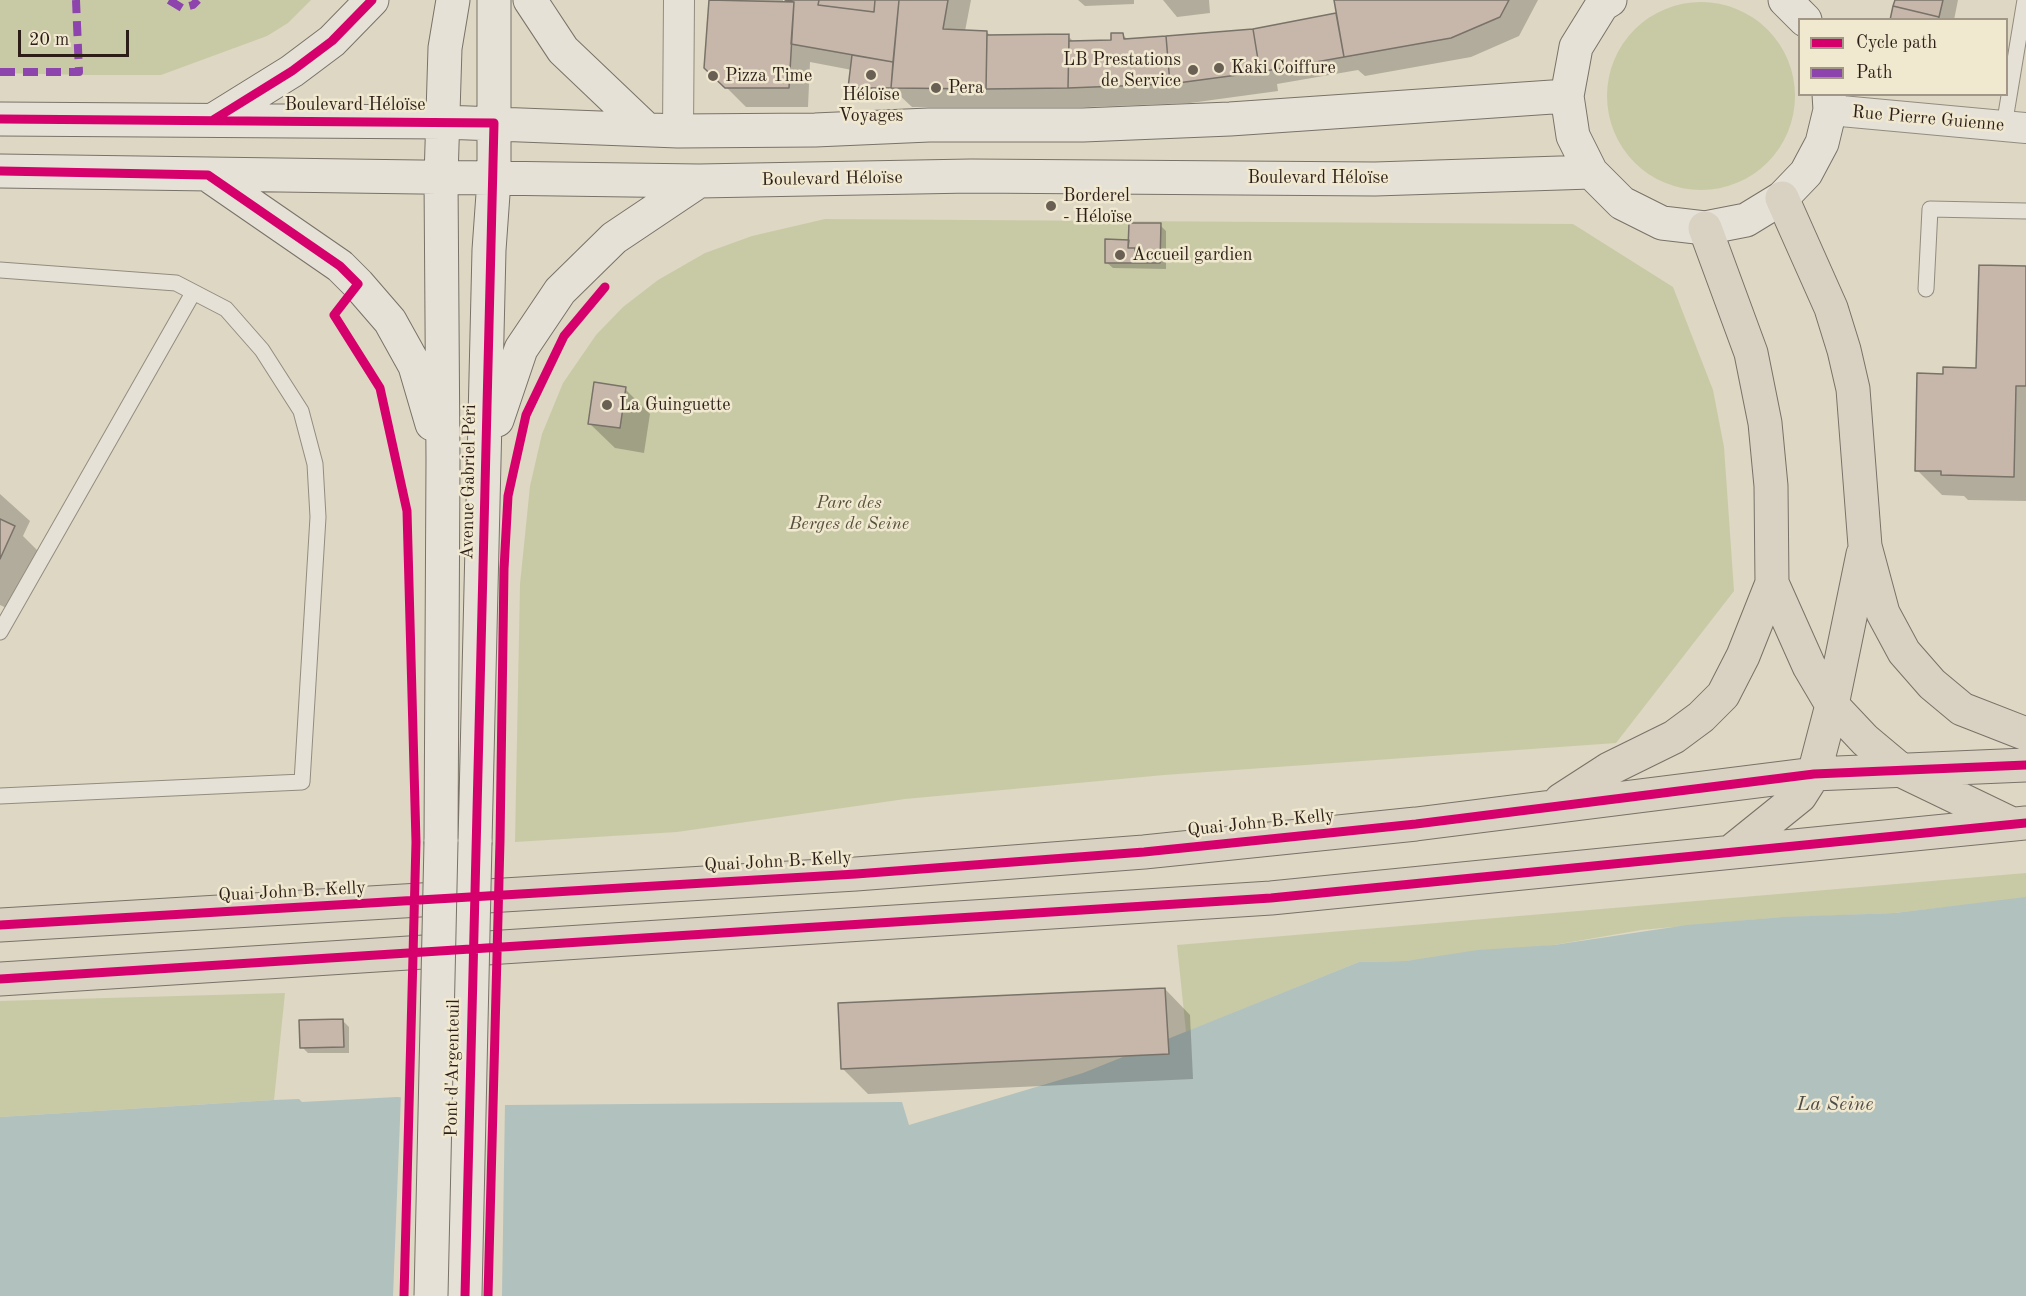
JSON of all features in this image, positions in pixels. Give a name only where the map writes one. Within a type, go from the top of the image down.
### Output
[{"type":"main road","points":[[213,120],[300,65],[332,41],[372,0]]},
{"type":"main road","name":"Avenue Gabriel Péri","points":[[441,842],[443,460],[441,178],[445,48],[453,0]]},
{"type":"main road","name":"Avenue Gabriel Péri","points":[[475,842],[486,453],[489,250],[494,180],[494,0]]},
{"type":"main road","points":[[530,0],[563,50],[646,129]]},
{"type":"main road","points":[[1603,2],[1576,47],[1567,96],[1573,136],[1591,172],[1622,203],[1662,223],[1705,228],[1746,220],[1782,198],[1806,173],[1822,143],[1829,102]]},
{"type":"main road","name":"Boulevard Héloïse","points":[[0,119],[443,122],[678,131],[815,130],[972,124],[1083,125],[1342,113],[1567,96]]},
{"type":"main road","name":"Boulevard Héloïse","points":[[0,171],[699,182],[970,176],[1375,179],[1591,172]]},
{"type":"main road","points":[[208,175],[340,266],[390,321],[415,366],[443,460]]},
{"type":"main road","points":[[486,453],[521,349],[560,291],[614,238],[699,182]]},
{"type":"main road","points":[[1782,198],[1831,308],[1844,350],[1853,388],[1865,546],[1883,613],[1904,651],[1932,684],[1962,709],[2026,734]]},
{"type":"main road","points":[[1555,804],[1609,769],[1674,737],[1701,717],[1723,695],[1743,656],[1772,583],[1771,486],[1765,423],[1751,353],[1705,228]]},
{"type":"main road","points":[[1732,850],[1800,796],[1814,774],[1832,705],[1865,546]]},
{"type":"main road","points":[[1772,583],[1809,666],[1832,705],[1865,741],[1902,771],[2018,823]]},
{"type":"main road","name":"Quai John B. Kelly","points":[[0,925],[856,874],[1087,856],[1404,825],[1555,804],[1814,774],[2026,765]]},
{"type":"main road","points":[[0,979],[1271,898],[2018,823]]},
{"type":"main road","name":"Pont d'Argenteuil","points":[[431,1296],[441,842]]},
{"type":"main road","name":"Pont d'Argenteuil","points":[[465,1296],[475,842]]},
{"type":"street","points":[[678,131],[679,0]]},
{"type":"street","name":"Rue Pierre Guienne","points":[[1829,102],[2015,127]]},
{"type":"lane","points":[[2015,127],[2025,0]]},
{"type":"lane","points":[[1926,289],[1930,209],[2026,211]]},
{"type":"lane","points":[[0,270],[176,283],[226,309],[262,350],[301,411],[315,464],[318,517],[302,782],[0,796]]},
{"type":"lane","points":[[0,632],[193,293]]},
{"type":"green space","points":[[0,0],[311,0],[288,23],[267,36],[161,75],[83,75],[0,73]]},
{"type":"green space","points":[[1710,2],[1746,13],[1768,29],[1788,60],[1794,78],[1794,114],[1788,132],[1768,163],[1737,183],[1719,189],[1692,190],[1656,179],[1628,156],[1618,141],[1608,114],[1607,87],[1618,51],[1641,23],[1656,13],[1683,3]]},
{"type":"green space","name":"Parc des Berges de Seine","points":[[825,219],[1573,224],[1673,287],[1713,390],[1724,447],[1734,591],[1616,743],[1164,775],[905,799],[677,832],[515,842],[520,584],[530,486],[542,434],[563,383],[596,335],[623,307],[658,280],[705,253],[752,236]]},
{"type":"green space","points":[[2026,873],[2026,898],[1895,913],[1772,918],[1641,930],[1554,945],[1406,961],[1359,962],[1186,1032],[1177,945]]},
{"type":"green space","points":[[285,993],[274,1100],[0,1117],[0,1001]]},
{"type":"water","name":"La Seine","points":[[2026,897],[2026,1296],[0,1296],[0,1117],[274,1100],[299,1099],[302,1102],[397,1097],[506,1105],[902,1102],[909,1125],[1083,1073],[1359,962],[1406,961],[1478,950],[1554,945],[1687,925],[1783,917],[1895,913]]},
{"type":"pier","points":[[401,1094],[505,1102],[502,1296],[393,1296]]},
{"type":"building","points":[[709,0],[794,2],[789,88],[725,88],[704,68]]},
{"type":"building","points":[[785,0],[819,0],[818,5],[874,12],[875,0],[899,0],[893,62],[791,44],[794,2]]},
{"type":"building","points":[[819,0],[875,0],[874,12],[818,5]]},
{"type":"building","points":[[899,0],[948,0],[943,29],[987,31],[986,89],[891,88]]},
{"type":"building","points":[[1334,0],[1509,0],[1500,17],[1451,38],[1344,57]]},
{"type":"building","points":[[1895,0],[1943,0],[1939,17],[1893,6]]},
{"type":"building","points":[[1893,6],[1939,17],[1939,18],[1890,18]]},
{"type":"building","points":[[1336,13],[1344,57],[1260,72],[1253,29]]},
{"type":"building","points":[[1253,29],[1260,72],[1170,84],[1166,36]]},
{"type":"building","points":[[1111,33],[1123,33],[1124,39],[1166,36],[1170,84],[1068,88],[1069,41],[1111,40]]},
{"type":"building","points":[[1069,34],[1068,88],[986,89],[987,35]]},
{"type":"building","name":"Héloïse Voyages","points":[[852,55],[893,62],[891,88],[848,88]]},
{"type":"building","points":[[1129,223],[1161,223],[1160,263],[1135,263],[1135,248],[1128,248]]},
{"type":"building","name":"Accueil gardien","points":[[1105,239],[1129,240],[1128,248],[1135,248],[1135,263],[1105,263]]},
{"type":"building","points":[[1979,265],[2026,266],[2026,386],[2016,386],[2014,477],[1941,475],[1941,471],[1915,471],[1917,373],[1943,374],[1943,367],[1976,368]]},
{"type":"building","name":"La Guinguette","points":[[594,382],[626,387],[620,428],[588,424]]},
{"type":"building","points":[[0,519],[15,526],[0,559]]},
{"type":"building","points":[[1165,988],[1169,1054],[841,1069],[838,1003]]},
{"type":"building","points":[[343,1019],[344,1047],[300,1048],[299,1020]]},
{"type":"marked path","points":[[0,72],[79,72],[76,0]]},
{"type":"marked path","points":[[169,0],[182,8],[193,5],[198,0]]},
{"type":"cycle path","points":[[213,120],[292,71],[332,41],[372,0]]},
{"type":"cycle path","points":[[0,119],[494,123],[465,1296]]},
{"type":"cycle path","points":[[0,171],[208,175],[340,266],[358,284],[334,315],[380,388],[407,511],[416,842],[404,1296]]},
{"type":"cycle path","points":[[488,1296],[500,841],[504,569],[508,496],[526,415],[564,336],[605,287]]},
{"type":"cycle path","points":[[0,925],[856,874],[1144,852],[1416,824],[1814,774],[2026,765]]},
{"type":"cycle path","points":[[0,979],[1271,898],[2026,823]]},
{"type":"place","name":"Kaki Coiffure","points":[[1219,68]]},
{"type":"place","name":"LB Prestations de Service","points":[[1193,70]]},
{"type":"place","name":"Héloïse Voyages","points":[[871,75]]},
{"type":"place","name":"Pizza Time","points":[[713,76]]},
{"type":"place","name":"Pera","points":[[936,88]]},
{"type":"place","name":"Borderel - Héloïse","points":[[1051,206]]},
{"type":"place","name":"Accueil gardien","points":[[1120,255]]},
{"type":"place","name":"La Guinguette","points":[[607,405]]}]
